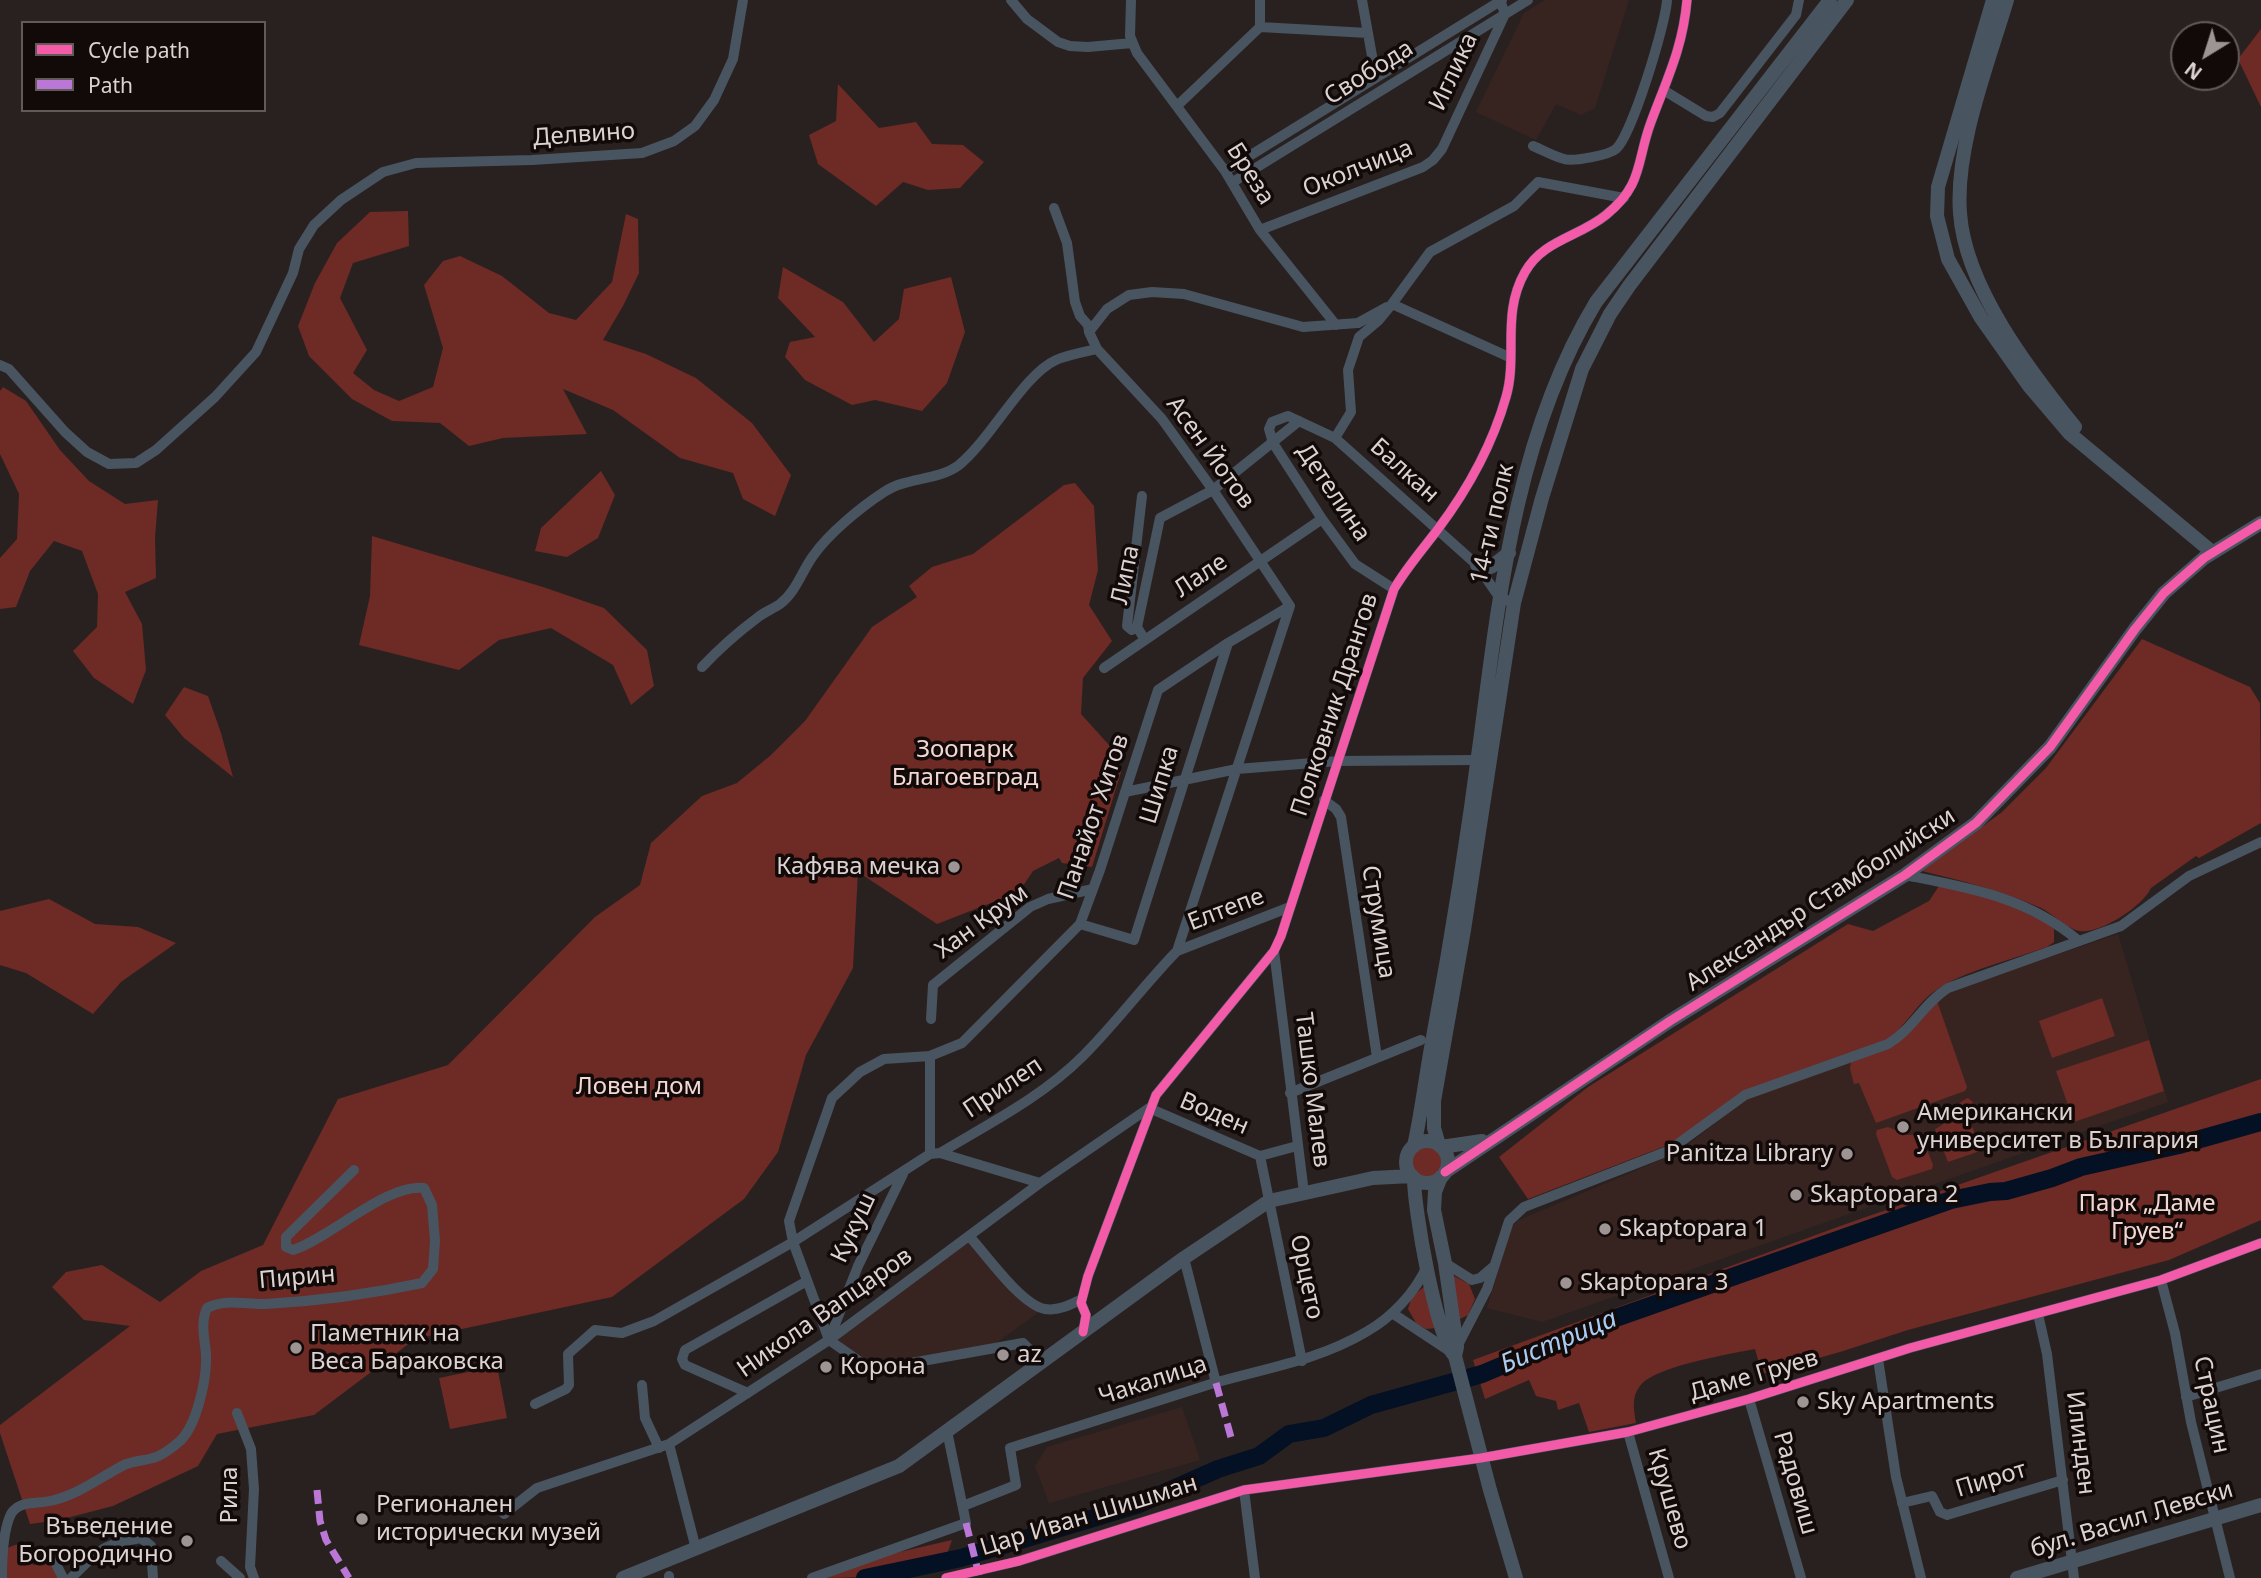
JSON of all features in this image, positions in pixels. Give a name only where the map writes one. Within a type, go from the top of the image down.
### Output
[{"type":"street","name":"Делвино","points":[[0,365],[9,369],[65,432],[87,452],[109,464],[136,463],[156,450],[215,397],[256,352],[293,273],[299,249],[314,225],[341,200],[383,172],[416,163],[532,160],[642,153],[674,141],[695,126],[714,100],[733,59],[743,0]]},
{"type":"street","points":[[1012,0],[1027,19],[1058,42],[1088,47],[1132,43],[1131,0]]},
{"type":"street","points":[[1259,0],[1260,27]]},
{"type":"street","points":[[1362,0],[1376,78]]},
{"type":"street","name":"Свобода","points":[[1226,171],[1501,0]]},
{"type":"street","name":"Иглика","points":[[1433,160],[1442,149],[1505,14],[1501,0]]},
{"type":"street","name":"Свобода","points":[[1233,182],[1528,0]]},
{"type":"street","points":[[1533,146],[1566,160],[1615,150],[1626,135],[1660,41],[1667,0]]},
{"type":"street","name":"Полковник Дрангов","points":[[1083,1332],[1086,1315],[1081,1303],[1088,1276],[1149,1108],[1167,1079],[1274,950],[1394,589],[1473,479],[1483,458],[1506,397],[1514,298],[1519,284],[1533,261],[1554,243],[1604,217],[1624,198],[1638,176],[1651,124],[1680,45],[1687,0]]},
{"type":"street","name":"14-ти полк","points":[[1410,1151],[1453,930],[1499,597],[1521,495],[1546,406],[1561,367],[1586,320],[1623,267],[1830,0]]},
{"type":"street","name":"14-ти полк","points":[[1440,1146],[1434,1128],[1434,1101],[1464,930],[1514,603],[1571,402],[1583,369],[1605,324],[1629,286],[1847,0]]},
{"type":"street","points":[[1993,0],[1938,187],[1939,231],[1954,273],[2004,352],[2045,407],[2069,433],[2212,552]]},
{"type":"street","points":[[2007,0],[1976,104],[1964,161],[1960,193],[1962,232],[1972,265],[2018,351],[2076,428],[2086,447]]},
{"type":"street","points":[[1665,91],[1706,116],[1713,117],[1720,113],[1796,15],[1799,3]]},
{"type":"street","points":[[1178,105],[1260,27],[1368,33]]},
{"type":"street","name":"Бреза","points":[[1132,43],[1226,171],[1260,230],[1336,325]]},
{"type":"street","name":"Околчица","points":[[1260,230],[1423,167],[1433,160]]},
{"type":"street","points":[[1335,438],[1351,412],[1348,370],[1359,337],[1378,321],[1430,252],[1514,206],[1538,182],[1624,198]]},
{"type":"street","name":"Асен Йотов","points":[[1054,208],[1067,243],[1075,302],[1097,349],[1162,419],[1290,606]]},
{"type":"street","points":[[1089,332],[1107,309],[1129,295],[1152,292],[1184,294],[1303,327],[1358,323],[1392,304]]},
{"type":"street","points":[[1392,304],[1509,357]]},
{"type":"street","points":[[702,667],[751,622],[781,604],[800,580],[812,556],[862,509],[899,484],[956,467],[984,441],[1032,378],[1055,360],[1097,349]]},
{"type":"street","points":[[1213,490],[1273,443],[1299,421],[1288,416],[1272,422],[1269,429],[1273,443]]},
{"type":"street","name":"Балкан","points":[[1299,421],[1335,438],[1477,565],[1499,597]]},
{"type":"street","name":"Детелина","points":[[1273,443],[1355,564],[1394,589]]},
{"type":"street","name":"Липа","points":[[1145,640],[1137,627],[1160,518],[1213,490]]},
{"type":"street","points":[[1137,627],[1132,630],[1127,626],[1142,496]]},
{"type":"street","name":"Лале","points":[[1104,668],[1322,519]]},
{"type":"street","name":"Александър Стамболийски","points":[[1443,1174],[1670,1021],[1905,875],[1976,823],[2050,747],[2164,593],[2212,552],[2261,523]]},
{"type":"street","points":[[1477,565],[1491,567],[1509,554]]},
{"type":"street","points":[[1499,597],[1514,603]]},
{"type":"street","name":"Панайот Хитов","points":[[829,1340],[793,1241],[789,1221],[832,1098],[860,1072],[884,1059],[930,1056],[962,1043],[1080,923],[1158,691],[1228,643],[1290,606]]},
{"type":"street","name":"Прилеп","points":[[535,1404],[566,1390],[569,1385],[568,1354],[595,1330],[622,1333],[645,1325],[793,1241],[1035,1096],[1082,1057],[1177,951],[1290,606]]},
{"type":"street","name":"Шипка","points":[[1080,923],[1134,940],[1228,643]]},
{"type":"street","points":[[1125,792],[1237,769],[1338,761],[1478,760]]},
{"type":"street","name":"Струмица","points":[[1324,800],[1336,809],[1341,817],[1377,1057]]},
{"type":"street","points":[[1453,1351],[1478,1308],[1496,1264],[1509,1221],[1524,1207],[1677,1147],[1745,1095],[1888,1044],[1903,1034],[1931,1002],[1948,988],[2121,926],[2189,876],[2261,842]]},
{"type":"street","points":[[1905,875],[1988,892],[2045,916],[2079,941]]},
{"type":"street","name":"Хан Крум","points":[[932,1019],[933,985],[979,946],[1030,907],[1093,889]]},
{"type":"street","name":"Елтепе","points":[[1177,951],[1290,907]]},
{"type":"street","name":"Ташко Малев","points":[[1274,950],[1304,1193]]},
{"type":"street","points":[[1290,1093],[1421,1040]]},
{"type":"street","points":[[930,1056],[935,1154],[1040,1183]]},
{"type":"street","name":"Воден","points":[[1149,1108],[1260,1156],[1269,1201]]},
{"type":"street","name":"Никола Вапцаров","points":[[504,1514],[537,1488],[664,1446],[829,1340],[1040,1183],[1149,1108]]},
{"type":"street","name":"Александър Стамболийски","points":[[1440,1146],[1472,1144],[1500,1136]]},
{"type":"street","points":[[1373,1178],[1425,1141],[1440,1146],[1447,1159],[1434,1200],[1444,1263],[1447,1328]]},
{"type":"street","points":[[1260,1156],[1297,1146]]},
{"type":"street","points":[[1410,1151],[1407,1168],[1413,1177],[1427,1266],[1469,1404],[1481,1458],[1516,1578]]},
{"type":"street","name":"Пирин","points":[[2,1578],[4,1542],[12,1514],[22,1504],[50,1501],[74,1493],[110,1475],[123,1464],[157,1457],[181,1440],[196,1413],[205,1369],[203,1332],[207,1308],[223,1302],[265,1304],[422,1283],[433,1269],[435,1241],[432,1205],[424,1188],[415,1187],[372,1205],[311,1243],[293,1250],[286,1247],[286,1237],[354,1170]]},
{"type":"street","name":"Кукуш","points":[[829,1340],[858,1266],[904,1173]]},
{"type":"street","points":[[624,1578],[899,1466],[1184,1258],[1269,1201],[1373,1178],[1413,1177],[1428,1182],[1443,1174]]},
{"type":"street","name":"Орцето","points":[[1269,1201],[1302,1361]]},
{"type":"street","points":[[969,1236],[1026,1299],[1034,1304],[1043,1309],[1063,1308],[1082,1299]]},
{"type":"street","name":"Даме Груев","points":[[1244,1490],[1481,1458],[1628,1432],[1749,1399],[1910,1348],[2161,1280],[2261,1243]]},
{"type":"street","points":[[1184,1258],[1216,1383]]},
{"type":"street","points":[[1444,1263],[1469,1279],[1476,1288],[1478,1308]]},
{"type":"street","points":[[1469,1279],[1480,1278],[1496,1264]]},
{"type":"street","name":"Чакалица","points":[[963,1506],[1016,1485],[1010,1448],[1216,1383],[1302,1361],[1362,1335],[1392,1313],[1412,1291],[1427,1266]]},
{"type":"street","name":"Страцин","points":[[2161,1280],[2175,1333],[2186,1397],[2214,1519],[2230,1578]]},
{"type":"street","points":[[748,1393],[685,1364],[682,1359],[685,1350],[807,1281]]},
{"type":"street","points":[[1412,1291],[1405,1308],[1415,1329]]},
{"type":"street","points":[[1415,1329],[1447,1328],[1478,1308]]},
{"type":"street","points":[[1392,1313],[1453,1351]]},
{"type":"street","name":"Илинден","points":[[2038,1314],[2047,1354],[2074,1578]]},
{"type":"street","points":[[829,1340],[872,1370],[1023,1343],[1034,1354]]},
{"type":"street","points":[[1878,1359],[1902,1503],[1921,1578]]},
{"type":"street","points":[[2186,1397],[2261,1374]]},
{"type":"street","points":[[642,1385],[645,1418],[664,1446],[696,1549]]},
{"type":"street","name":"Радовиш","points":[[1749,1399],[1801,1578]]},
{"type":"street","name":"Рила","points":[[237,1413],[251,1449],[254,1489],[250,1567],[254,1578]]},
{"type":"street","points":[[812,1578],[966,1523],[947,1431]]},
{"type":"street","name":"Крушево","points":[[1628,1432],[1669,1578]]},
{"type":"street","name":"Пирот","points":[[1902,1503],[1933,1496],[1940,1512],[1947,1515],[2063,1480]]},
{"type":"street","points":[[1244,1490],[1255,1578]]},
{"type":"street","name":"Цар Иван Шишман","points":[[946,1578],[1053,1550],[1244,1490]]},
{"type":"street","name":"бул. Васил Левски","points":[[2017,1578],[2261,1505]]},
{"type":"street","points":[[71,1578],[101,1549],[116,1542],[141,1538],[151,1546],[153,1578]]},
{"type":"street","points":[[54,1560],[63,1578]]},
{"type":"street","points":[[221,1561],[240,1578]]},
{"type":"shaded area","points":[[1545,0],[1629,0],[1595,108],[1581,115],[1556,104],[1536,140],[1476,112],[1524,13]]},
{"type":"shaded area","name":"Американски университет в България","points":[[2118,934],[2168,1102],[1542,1322],[1487,1308],[1510,1230],[1517,1221],[1679,1152],[1748,1097],[1851,1062],[1957,988]]},
{"type":"shaded area","points":[[969,1236],[1025,1299],[1043,1309],[988,1349],[873,1370],[829,1340]]},
{"type":"shaded area","points":[[1182,1407],[1200,1460],[1049,1503],[1035,1466],[1047,1447]]},
{"type":"green space","points":[[2261,29],[2261,107],[2240,63],[2240,56]]},
{"type":"green space","points":[[838,84],[879,128],[916,122],[932,144],[963,145],[984,162],[960,188],[928,190],[903,182],[876,206],[818,164],[809,135],[836,121]]},
{"type":"green space","points":[[408,211],[409,246],[353,263],[340,298],[367,350],[353,373],[374,390],[399,401],[433,387],[443,348],[424,285],[443,261],[460,256],[502,276],[549,313],[576,320],[612,282],[626,214],[638,219],[639,273],[603,340],[646,354],[696,378],[752,423],[791,475],[775,516],[743,499],[733,473],[680,458],[613,410],[563,389],[587,434],[503,438],[469,446],[440,423],[392,421],[352,399],[309,356],[298,326],[315,283],[337,243],[370,212]]},
{"type":"green space","points":[[783,267],[843,302],[874,342],[899,319],[904,289],[951,277],[965,332],[947,383],[922,411],[875,400],[852,405],[805,380],[785,357],[790,342],[815,337],[778,298]]},
{"type":"green space","points":[[3,387],[26,401],[60,450],[89,481],[125,504],[158,500],[156,578],[125,592],[142,624],[146,670],[133,704],[94,678],[73,651],[97,627],[98,594],[82,551],[54,541],[30,571],[16,607],[0,609],[0,558],[17,539],[19,494],[0,454],[0,391]]},
{"type":"green space","points":[[601,471],[615,495],[598,538],[567,557],[535,551],[541,528]]},
{"type":"green space","name":"Ловен дом","points":[[1075,483],[1094,506],[1098,570],[1089,605],[1112,641],[1083,678],[1081,714],[1109,745],[1121,772],[1092,867],[1062,863],[1059,858],[1033,871],[1019,892],[937,924],[858,872],[853,968],[806,1055],[778,1152],[744,1199],[612,1297],[415,1339],[314,1415],[217,1434],[198,1466],[113,1506],[59,1520],[30,1524],[0,1433],[0,1425],[130,1326],[84,1320],[52,1287],[66,1272],[102,1265],[160,1302],[201,1271],[263,1245],[338,1099],[448,1065],[595,917],[640,885],[651,843],[702,796],[737,783],[771,755],[805,721],[872,627],[917,597],[909,586],[932,567],[973,554],[1064,485]]},
{"type":"green space","points":[[372,536],[604,608],[647,650],[654,686],[631,705],[613,665],[551,628],[499,640],[459,670],[359,645],[370,596]]},
{"type":"green space","points":[[2142,639],[2250,687],[2260,703],[2261,823],[2199,858],[2196,856],[2151,888],[2139,903],[2120,918],[2088,931],[2074,929],[2041,908],[2012,896],[1922,871],[2002,812],[2046,768]]},
{"type":"green space","points":[[184,687],[208,696],[233,777],[184,738],[165,715]]},
{"type":"green space","points":[[1939,886],[1987,895],[2049,924],[2054,929],[2054,942],[2047,947],[1974,971],[1947,983],[1929,995],[1887,1040],[1738,1094],[1676,1142],[1528,1199],[1499,1157],[1588,1087],[1848,924],[1873,931],[1929,901]]},
{"type":"green space","points":[[49,899],[95,924],[138,927],[176,943],[121,982],[93,1014],[26,973],[0,965],[0,911]]},
{"type":"green space","points":[[2102,998],[2115,1036],[2052,1058],[2039,1021]]},
{"type":"green space","points":[[1937,1001],[1967,1087],[1965,1091],[1876,1123],[1859,1083],[1854,1084],[1851,1062],[1895,1044]]},
{"type":"green space","points":[[2149,1040],[2164,1091],[2074,1122],[2056,1071]]},
{"type":"green space","name":"Парк „Даме Груев“","points":[[2261,1079],[2261,1220],[2169,1260],[1908,1330],[1762,1374],[1755,1349],[1676,1367],[1648,1379],[1637,1390],[1634,1399],[1636,1423],[1589,1432],[1579,1403],[1558,1410],[1556,1401],[1536,1396],[1529,1380],[1485,1399],[1473,1360],[1843,1225]]},
{"type":"green space","points":[[1968,1098],[1973,1102],[1975,1115],[1969,1117],[1979,1146],[1985,1144],[1986,1149],[1948,1162],[1935,1129],[1946,1122],[1957,1105]]},
{"type":"green space","points":[[1888,1127],[1908,1135],[1921,1134],[1933,1165],[1932,1169],[1897,1180],[1892,1177],[1876,1134],[1877,1130]]},
{"type":"green space","points":[[1427,1146],[1438,1151],[1443,1162],[1438,1173],[1427,1178],[1416,1173],[1411,1162],[1416,1151]]},
{"type":"green space","points":[[1454,1276],[1469,1284],[1475,1299],[1468,1315],[1458,1320],[1450,1277]]},
{"type":"green space","points":[[1424,1287],[1436,1328],[1426,1329],[1416,1323],[1408,1309],[1412,1296]]},
{"type":"green space","points":[[497,1366],[507,1418],[450,1429],[439,1378]]},
{"type":"green space","points":[[952,1540],[946,1557],[901,1576],[828,1578],[847,1564]]},
{"type":"green space","points":[[26,1541],[33,1565],[51,1561],[58,1578],[7,1578],[7,1548]]},
{"type":"waterway","name":"Бистрица","points":[[865,1578],[961,1558],[1137,1505],[1218,1469],[1259,1456],[1289,1434],[1324,1428],[1371,1405],[1482,1374],[1610,1320],[1951,1200],[2006,1191],[2081,1167],[2179,1145],[2261,1122]]},
{"type":"marked path","points":[[1216,1383],[1232,1441]]},
{"type":"marked path","points":[[317,1490],[320,1521],[326,1540],[349,1578]]},
{"type":"marked path","points":[[966,1523],[979,1575]]},
{"type":"cycle path","points":[[1083,1332],[1086,1315],[1081,1303],[1088,1276],[1156,1095],[1274,951],[1394,589],[1459,498],[1494,433],[1509,382],[1514,303],[1525,272],[1541,253],[1596,222],[1627,193],[1637,172],[1646,136],[1678,48],[1687,0]]},
{"type":"cycle path","points":[[1445,1172],[1670,1021],[1905,875],[1976,823],[2050,747],[2164,593],[2204,558],[2261,523]]},
{"type":"cycle path","points":[[946,1578],[1019,1561],[1244,1490],[1481,1458],[1628,1432],[1749,1399],[1910,1348],[2161,1280],[2261,1243]]},
{"type":"place","name":"Кафява мечка","points":[[954,867]]},
{"type":"place","name":"Американски университет в България","points":[[1903,1127]]},
{"type":"place","name":"Panitza Library","points":[[1847,1154]]},
{"type":"place","name":"Skaptopara 2","points":[[1796,1195]]},
{"type":"place","name":"Skaptopara 1","points":[[1605,1229]]},
{"type":"place","name":"Skaptopara 3","points":[[1566,1283]]},
{"type":"place","name":"Паметник на Веса Бараковска","points":[[296,1348]]},
{"type":"place","name":"az","points":[[1003,1355]]},
{"type":"place","name":"Корона","points":[[826,1367]]},
{"type":"place","name":"Sky Apartments","points":[[1803,1402]]},
{"type":"place","name":"Регионален исторически музей","points":[[362,1519]]},
{"type":"place","name":"Въведение Богородично","points":[[187,1541]]},
{"type":"park label","name":"Зоопарк Благоевград","points":[[965,764]]}]
